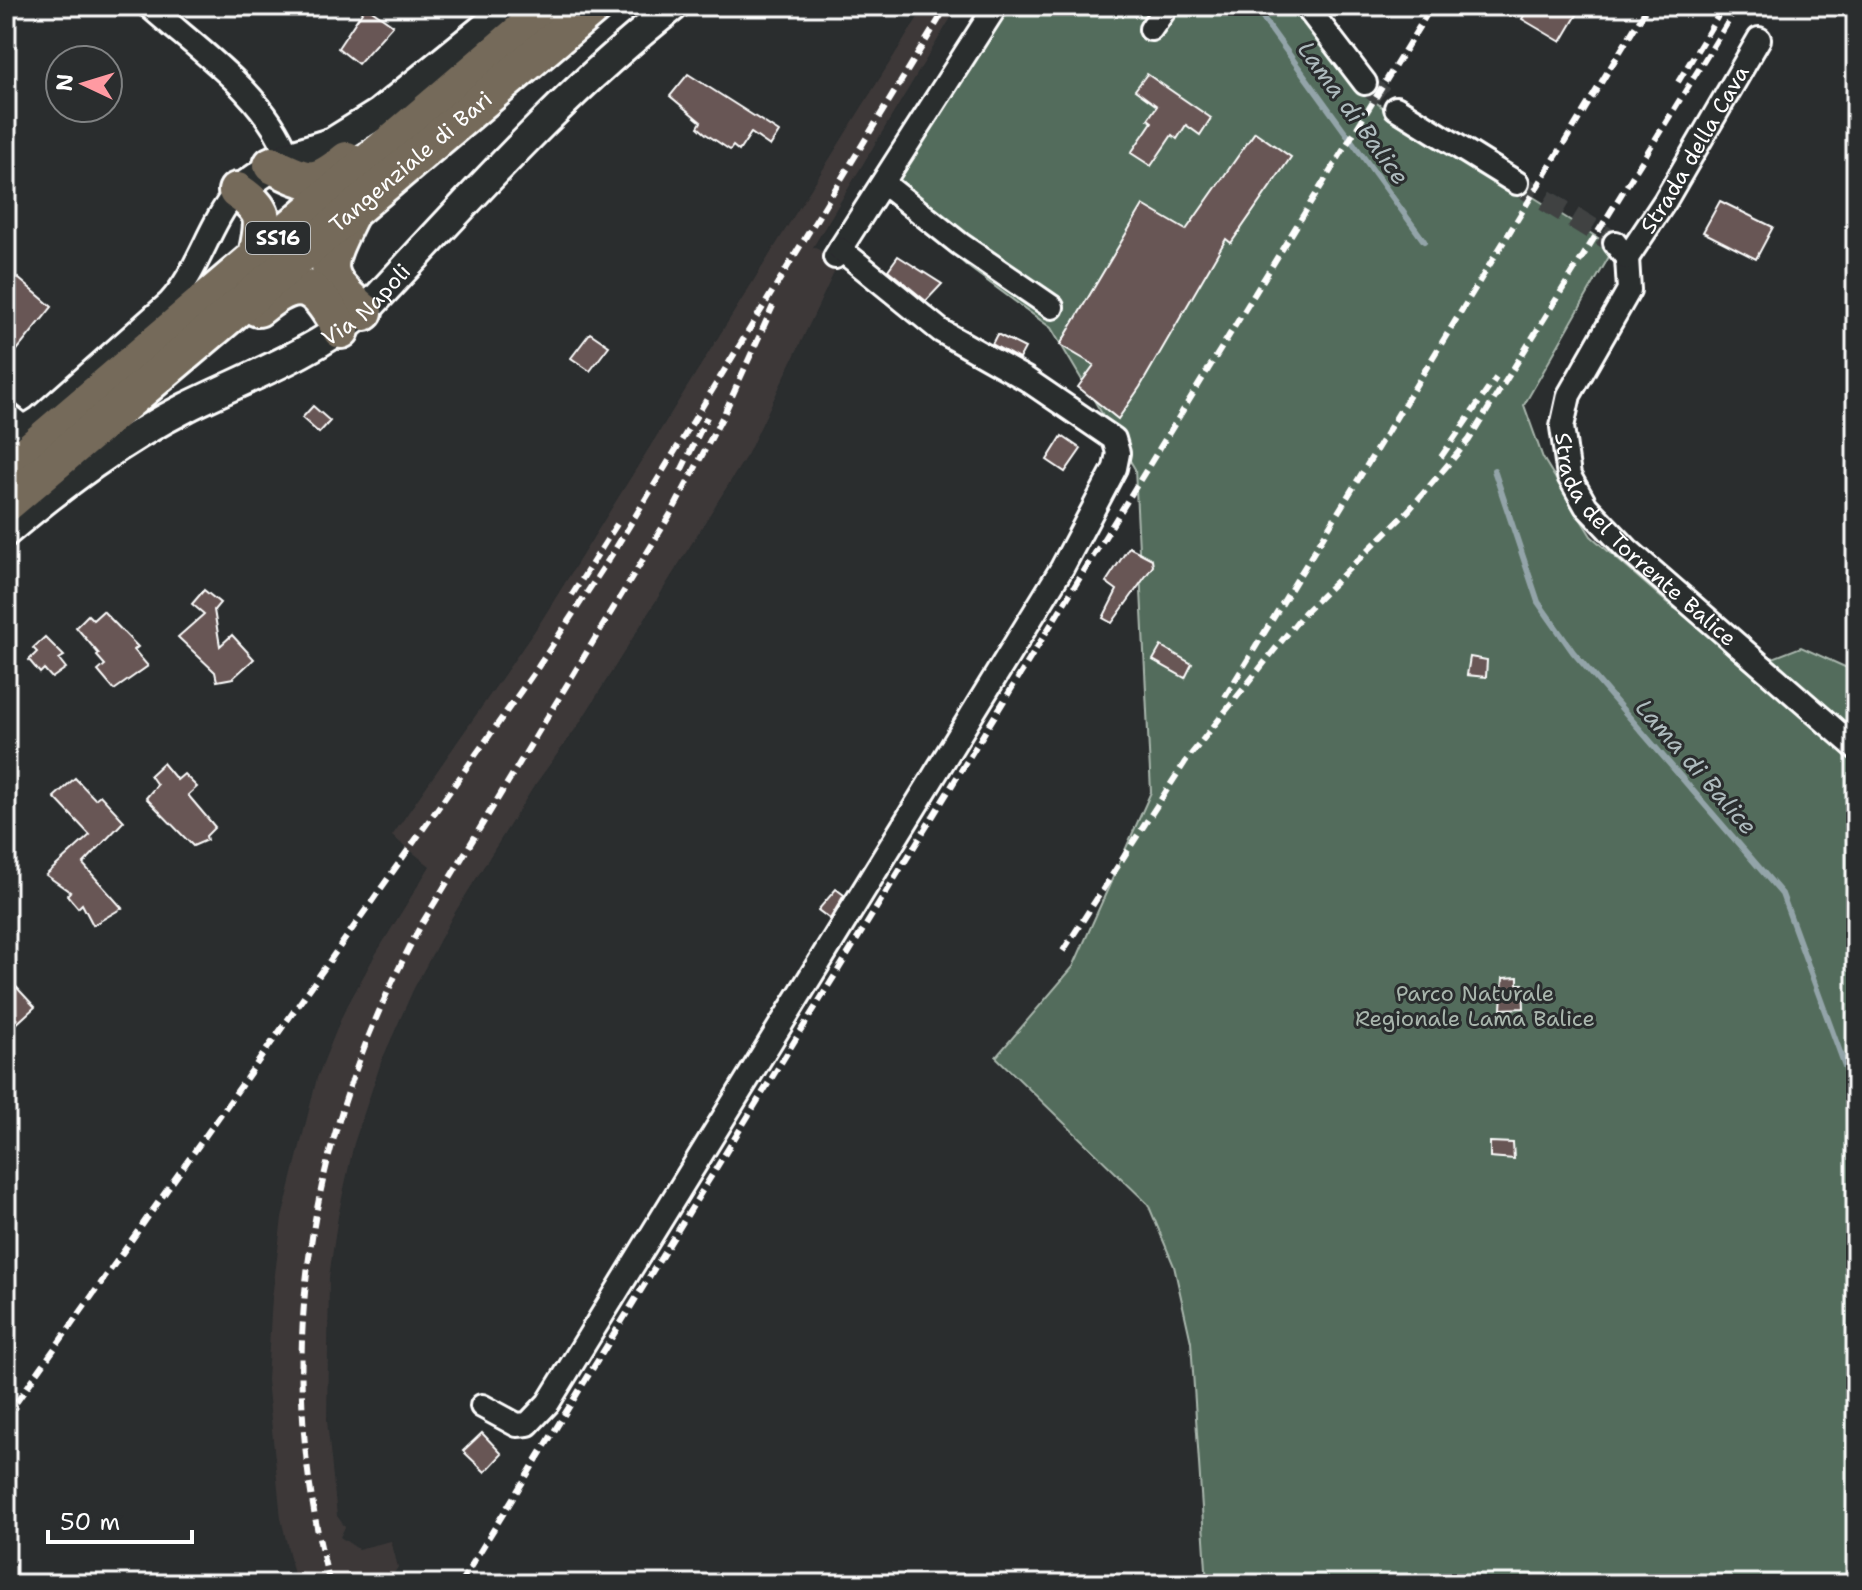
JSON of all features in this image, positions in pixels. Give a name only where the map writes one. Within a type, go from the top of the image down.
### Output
[{"type":"highway","name":"Tangenziale di Bari","points":[[6,471],[551,6]]},
{"type":"highway","name":"Tangenziale di Bari","points":[[6,504],[594,6]]},
{"type":"highway","points":[[280,161],[302,180],[324,179],[380,131],[409,127]]},
{"type":"highway","points":[[237,191],[256,204],[262,215],[257,256]]},
{"type":"highway","points":[[350,213],[332,250],[329,270],[352,321]]},
{"type":"highway","points":[[188,348],[225,335],[281,290],[295,286],[311,289],[352,321]]},
{"type":"street","points":[[149,6],[243,90],[277,129],[280,161]]},
{"type":"street","points":[[6,413],[15,434],[183,288],[218,213],[237,191],[280,161],[333,142],[378,114],[511,6]]},
{"type":"street","name":"Via Napoli","points":[[6,532],[88,464],[186,408],[278,367],[352,321],[551,112],[609,57],[674,6]]},
{"type":"street","points":[[482,1406],[517,1425],[528,1424],[548,1403],[1062,568],[1115,468],[1118,453],[1114,439],[1026,379],[941,331],[838,253],[996,6]]},
{"type":"street","points":[[1151,29],[1167,6]]},
{"type":"street","points":[[1306,6],[1365,83]]},
{"type":"street","name":"Strada della Cava","points":[[1621,250],[1665,201],[1759,39]]},
{"type":"street","points":[[1396,108],[1517,183]]},
{"type":"street","points":[[883,183],[960,244],[1052,307]]},
{"type":"street","name":"Strada del Torrente Balice","points":[[1621,250],[1629,290],[1569,395],[1562,427],[1569,476],[1586,506],[1627,549],[1856,748]]},
{"type":"shaded area","points":[[925,6],[958,6],[813,247],[840,260],[748,453],[579,724],[534,786],[452,917],[413,990],[381,1062],[354,1143],[338,1216],[329,1277],[327,1421],[337,1516],[345,1527],[340,1537],[358,1549],[391,1541],[398,1567],[387,1584],[292,1584],[294,1575],[281,1518],[267,1380],[272,1298],[282,1218],[317,1078],[343,1014],[430,866],[392,836],[540,623]]},
{"type":"green space","name":"Parco Naturale Regionale Lama Balice","points":[[1000,6],[1310,6],[1323,21],[1372,99],[1393,116],[1480,156],[1527,193],[1614,248],[1524,405],[1543,458],[1591,536],[1672,607],[1773,658],[1801,647],[1856,672],[1856,1584],[1207,1584],[1191,1342],[1174,1266],[1148,1204],[996,1057],[1073,967],[1151,792],[1135,469],[1051,328],[967,266],[879,189]]},
{"type":"building","points":[[366,6],[393,25],[358,64],[338,48]]},
{"type":"building","points":[[1529,6],[1566,6],[1578,13],[1561,42],[1522,19]]},
{"type":"building","points":[[688,74],[779,132],[770,146],[751,133],[739,151],[733,146],[730,150],[698,127],[701,122],[670,96]]},
{"type":"building","points":[[1147,74],[1211,118],[1200,135],[1186,125],[1177,139],[1172,135],[1151,166],[1131,153],[1152,122],[1148,119],[1157,106],[1135,90]]},
{"type":"building","points":[[1255,132],[1291,157],[1231,243],[1226,239],[1140,387],[1118,419],[1078,387],[1094,365],[1060,345],[1143,205],[1186,230]]},
{"type":"building","points":[[1720,201],[1773,227],[1756,259],[1703,232]]},
{"type":"building","points":[[898,256],[942,284],[926,301],[888,270]]},
{"type":"building","points":[[18,278],[52,307],[6,364],[6,293]]},
{"type":"building","points":[[590,333],[609,346],[590,371],[571,358]]},
{"type":"building","points":[[997,334],[1025,348],[1019,359],[992,344]]},
{"type":"building","points":[[313,406],[330,421],[319,433],[302,418]]},
{"type":"building","points":[[1062,436],[1081,449],[1065,472],[1047,460]]},
{"type":"building","points":[[1129,547],[1152,559],[1153,566],[1112,623],[1103,618],[1117,590],[1106,582]]},
{"type":"building","points":[[204,590],[220,603],[214,610],[220,646],[232,635],[254,659],[233,678],[217,681],[215,672],[178,637],[204,614],[192,604]]},
{"type":"building","points":[[103,611],[138,647],[134,650],[148,666],[114,690],[98,671],[105,665],[97,656],[99,654],[76,627],[88,615],[93,620]]},
{"type":"building","points":[[45,637],[64,656],[59,659],[66,668],[52,678],[44,669],[40,673],[29,660],[37,652],[33,648]]},
{"type":"building","points":[[1161,646],[1192,664],[1185,678],[1153,660]]},
{"type":"building","points":[[1470,657],[1487,660],[1486,677],[1467,675]]},
{"type":"building","points":[[163,763],[177,780],[184,774],[197,787],[188,795],[215,827],[206,836],[207,840],[193,846],[146,798],[157,785],[150,775]]},
{"type":"building","points":[[75,778],[95,799],[100,795],[124,821],[83,864],[122,908],[93,925],[82,904],[78,908],[67,895],[70,892],[46,875],[90,835],[54,797]]},
{"type":"building","points":[[836,889],[844,895],[830,919],[818,910]]},
{"type":"building","points":[[6,976],[35,1007],[14,1026],[6,1018]]},
{"type":"building","points":[[1518,977],[1518,984],[1523,984],[1524,1008],[1501,1009],[1503,978]]},
{"type":"building","points":[[1490,1142],[1513,1143],[1514,1159],[1490,1157]]},
{"type":"building","points":[[482,1433],[502,1454],[485,1472],[463,1451]]},
{"type":"waterway","name":"Lama di Balice","points":[[1254,6],[1424,241]]},
{"type":"waterway","name":"Lama di Balice","points":[[1494,470],[1538,602],[1573,652],[1782,894],[1856,1096]]},
{"type":"tunnel","points":[[1365,83],[1396,108]]},
{"type":"tunnel","points":[[1517,183],[1615,243]]},
{"type":"railway","points":[[6,1417],[538,667],[609,559],[947,6]]},
{"type":"railway","points":[[460,1584],[1432,6]]},
{"type":"railway","points":[[1225,697],[1648,6]]},
{"type":"railway","points":[[1678,82],[1724,6]]},
{"type":"railway","points":[[1063,951],[1185,762],[1304,613],[1409,510],[1469,440],[1738,6]]},
{"type":"railway","points":[[330,1584],[312,1498],[303,1413],[302,1330],[310,1247],[327,1165],[351,1085],[382,1005],[420,927],[673,510],[724,414],[773,306]]},
{"type":"railway","points":[[1441,457],[1496,378]]},
{"type":"railway","points":[[681,471],[707,417]]},
{"type":"railway","points":[[572,595],[617,524]]}]
